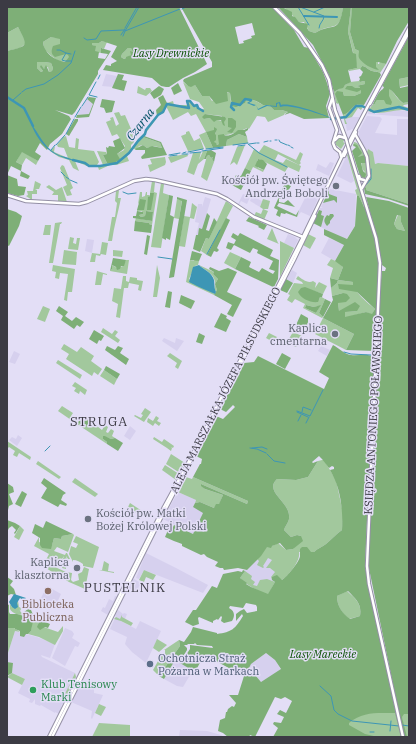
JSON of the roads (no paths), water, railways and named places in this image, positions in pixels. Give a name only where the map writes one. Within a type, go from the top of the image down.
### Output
[{"type":"main road","name":"KSIĘDZA ANTONIEGO POŁAWSKIEGO","points":[[274,7],[300,33],[317,58],[328,78],[338,120],[360,182],[377,244],[380,270],[367,566],[369,584],[403,737]]},
{"type":"main road","points":[[368,107],[409,28]]},
{"type":"main road","points":[[368,107],[409,32]]},
{"type":"main road","points":[[333,97],[329,108],[337,131],[333,143],[334,148],[341,154],[340,160]]},
{"type":"main road","points":[[329,105],[334,104]]},
{"type":"main road","name":"ALEJA MARSZAŁKA JÓZEFA PIŁSUDSKIEGO","points":[[304,238],[340,160],[368,107]]},
{"type":"main road","name":"ALEJA MARSZAŁKA JÓZEFA PIŁSUDSKIEGO","points":[[50,737],[164,507],[304,238],[366,110]]},
{"type":"main road","points":[[356,132],[355,136],[366,154],[368,177],[363,186],[363,192]]},
{"type":"main road","points":[[346,139],[343,136],[335,138],[334,143],[336,147],[340,150],[353,142],[360,143]]},
{"type":"main road","points":[[357,173],[360,179],[365,181]]},
{"type":"main road","points":[[7,195],[24,200],[82,204],[134,181],[152,179],[217,194],[254,217],[300,235],[304,238]]},
{"type":"main road","points":[[360,182],[365,181]]},
{"type":"water","points":[[249,99],[252,101],[249,103],[256,105],[254,106],[247,103],[250,101]]},
{"type":"water","points":[[280,102],[281,105],[292,105],[333,119],[298,108],[284,106],[280,107],[279,103],[277,104],[277,107],[267,106],[258,110],[256,105],[258,109],[266,105],[276,106],[276,103]]},
{"type":"water","points":[[31,124],[44,143],[51,150],[75,161],[53,153],[48,149],[38,138]]},
{"type":"water","points":[[199,265],[213,278],[216,292],[215,294],[189,282],[193,267]]},
{"type":"water","points":[[14,594],[26,598],[24,601],[20,598],[17,603],[18,607],[15,609],[9,602]]},
{"type":"waterway","points":[[125,28],[137,7]]},
{"type":"waterway","points":[[139,7],[125,31],[180,9]]},
{"type":"waterway","points":[[182,9],[186,7]]},
{"type":"waterway","points":[[298,7],[309,25]]},
{"type":"waterway","points":[[300,7],[324,16],[319,28]]},
{"type":"waterway","points":[[314,12],[325,7]]},
{"type":"waterway","points":[[304,16],[337,17]]},
{"type":"waterway","points":[[121,35],[125,29]]},
{"type":"waterway","points":[[84,38],[87,40],[96,39],[101,31],[124,30]]},
{"type":"waterway","points":[[123,36],[125,31]]},
{"type":"waterway","points":[[57,50],[66,53]]},
{"type":"waterway","points":[[22,92],[26,89],[44,84],[58,75],[71,63],[75,51]]},
{"type":"waterway","points":[[71,54],[66,53],[62,60],[71,61]]},
{"type":"waterway","points":[[98,79],[100,75]]},
{"type":"waterway","points":[[96,82],[89,95],[97,97]]},
{"type":"waterway","points":[[13,100],[21,93]]},
{"type":"waterway","name":"Czarna","points":[[7,97],[24,108],[33,126]]},
{"type":"waterway","points":[[82,106],[88,97]]},
{"type":"waterway","name":"Czarna","points":[[234,110],[231,107],[232,103],[240,105],[245,99],[251,100]]},
{"type":"waterway","name":"Czarna","points":[[73,160],[85,163],[89,166],[117,163],[129,153],[158,115],[163,112],[167,104],[189,108],[187,101],[190,101],[194,106],[197,105],[198,108],[203,111]]},
{"type":"waterway","name":"Czarna","points":[[331,119],[346,117],[356,106],[362,106],[374,112],[399,107],[409,110]]},
{"type":"waterway","points":[[75,117],[81,107]]},
{"type":"waterway","points":[[66,134],[74,119]]},
{"type":"waterway","points":[[56,145],[65,135]]},
{"type":"waterway","points":[[279,140],[287,145]]},
{"type":"waterway","points":[[264,142],[268,141]]},
{"type":"waterway","points":[[233,145],[248,143]]},
{"type":"waterway","points":[[249,144],[256,143]]},
{"type":"waterway","points":[[248,144],[259,153],[287,167]]},
{"type":"waterway","points":[[51,150],[55,145]]},
{"type":"waterway","points":[[238,146],[245,145]]},
{"type":"waterway","points":[[206,149],[223,147]]},
{"type":"waterway","points":[[202,151],[223,148]]},
{"type":"waterway","points":[[188,152],[203,149]]},
{"type":"waterway","points":[[190,153],[201,152]]},
{"type":"waterway","points":[[169,155],[180,153]]},
{"type":"waterway","points":[[182,154],[188,154]]},
{"type":"waterway","points":[[170,156],[177,155]]},
{"type":"waterway","points":[[365,186],[371,179],[371,169]]},
{"type":"waterway","points":[[61,172],[65,176]]},
{"type":"waterway","points":[[70,180],[77,183]]},
{"type":"waterway","points":[[123,192],[128,194],[136,193]]},
{"type":"waterway","points":[[207,254],[220,230]]},
{"type":"waterway","points":[[158,257],[172,259]]},
{"type":"waterway","points":[[344,352],[351,354],[371,355]]},
{"type":"waterway","points":[[297,411],[310,416],[323,390]]},
{"type":"waterway","points":[[302,412],[303,407],[311,410]]},
{"type":"waterway","points":[[297,412],[308,417]]},
{"type":"waterway","points":[[298,421],[301,415]]},
{"type":"waterway","points":[[306,423],[309,417]]},
{"type":"waterway","points":[[45,451],[50,446]]},
{"type":"waterway","points":[[252,448],[262,447],[267,449]]},
{"type":"waterway","points":[[250,448],[266,453]]},
{"type":"waterway","points":[[267,454],[274,461],[285,463]]},
{"type":"waterway","points":[[320,686],[331,696],[334,710],[338,714],[352,721],[399,726]]},
{"type":"waterway","points":[[390,731],[391,721]]},
{"type":"waterway","points":[[402,725],[409,726]]},
{"type":"place","name":"Kościół pw. Świętego Andrzeja Boboli","points":[[336,186]]},
{"type":"place","name":"Kaplica cmentarna","points":[[335,334]]},
{"type":"place","name":"Kościół pw. Matki Bożej Królowej Polski","points":[[88,519]]},
{"type":"place","name":"Kaplica klasztorna","points":[[77,568]]},
{"type":"place","name":"Biblioteka Publiczna","points":[[48,591]]},
{"type":"place","name":"Ochotnicza Straż Pożarna w Markach","points":[[150,664]]},
{"type":"place","name":"Klub Tenisowy Marki","points":[[33,690]]},
{"type":"district","name":"STRUGA","points":[[99,421]]},
{"type":"district","name":"PUSTELNIK","points":[[125,587]]},
{"type":"park label","name":"Lasy Drewnickie","points":[[171,53]]},
{"type":"park label","name":"Lasy Mareckie","points":[[323,654]]}]
